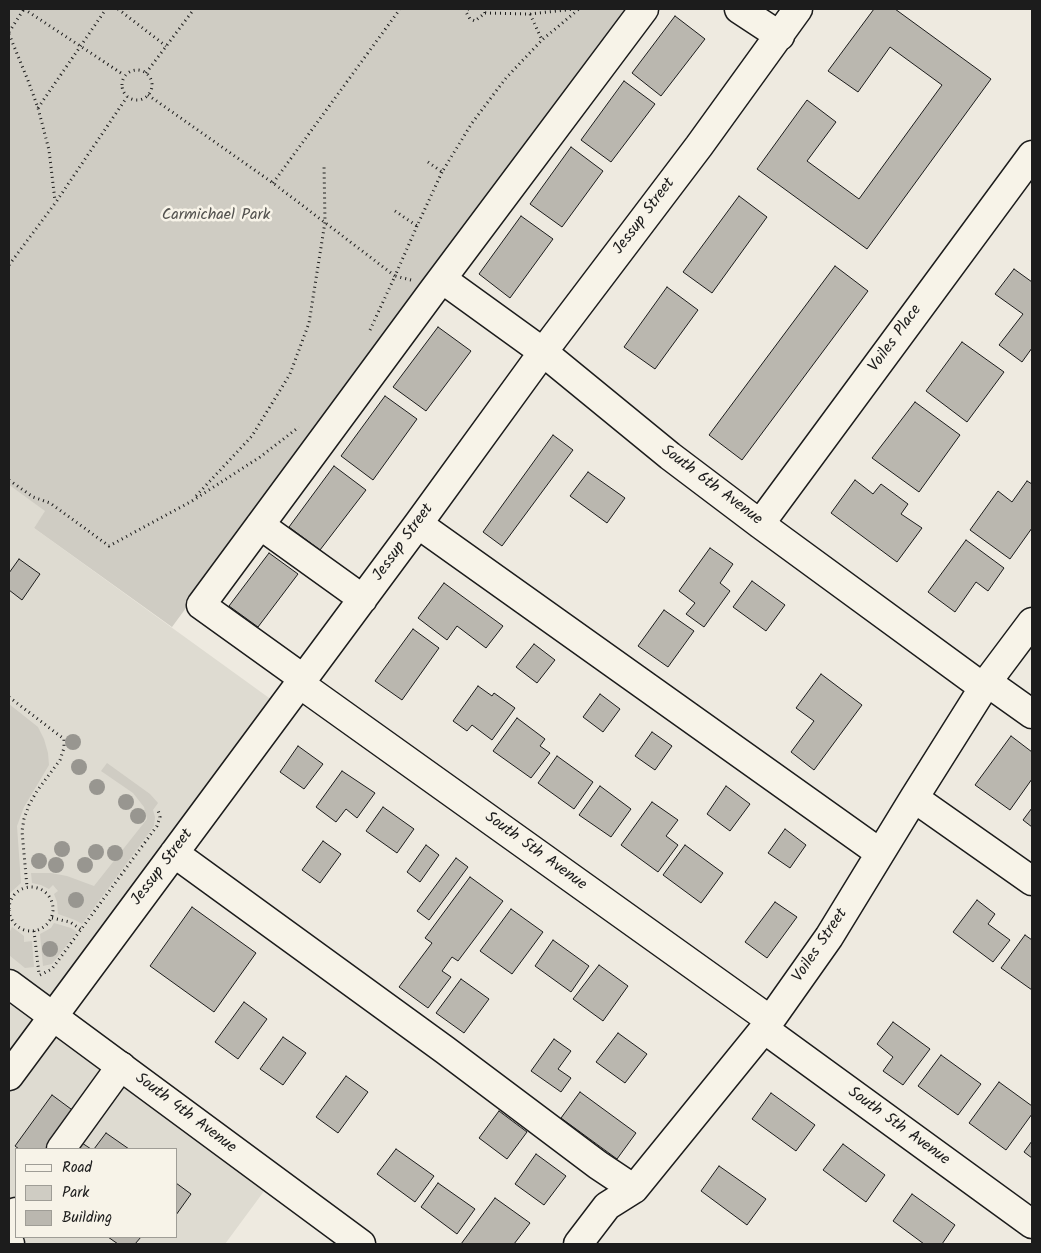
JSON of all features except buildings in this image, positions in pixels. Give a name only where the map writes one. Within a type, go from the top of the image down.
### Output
[{"type":"street","points":[[363,599],[260,525],[433,285],[644,9]]},
{"type":"street","points":[[739,9],[780,36]]},
{"type":"street","name":"Jessup Street","points":[[9,1076],[302,682],[543,352],[780,36],[798,9]]},
{"type":"street","name":"Voiles Place","points":[[760,524],[1032,154]]},
{"type":"street","name":"South 6th Avenue","points":[[433,285],[543,352],[670,456],[760,524],[986,685],[1032,714]]},
{"type":"street","points":[[418,524],[880,853]]},
{"type":"street","name":"South 5th Avenue","points":[[260,525],[201,605],[302,682],[767,1024],[1032,1224]]},
{"type":"street","name":"Voiles Street","points":[[578,1244],[607,1206],[634,1189],[767,1024],[829,937],[986,685],[1032,622]]},
{"type":"street","points":[[914,798],[1032,881]]},
{"type":"street","points":[[174,853],[598,1165],[634,1189]]},
{"type":"street","name":"South 4th Avenue","points":[[9,984],[361,1244]]},
{"type":"street","points":[[62,1148],[121,1066]]},
{"type":"path","points":[[56,202],[49,150],[38,108],[9,33],[24,9],[124,75]]},
{"type":"path","points":[[38,108],[106,9]]},
{"type":"path","points":[[118,9],[166,46]]},
{"type":"path","points":[[146,73],[194,9]]},
{"type":"path","points":[[273,183],[400,9]]},
{"type":"path","points":[[468,9],[466,12],[470,19],[475,21],[485,14],[530,14],[577,9]]},
{"type":"path","points":[[484,9],[485,14]]},
{"type":"path","points":[[368,334],[442,172],[472,123],[506,78],[542,40],[577,9]]},
{"type":"path","points":[[530,14],[542,40]]},
{"type":"path","points":[[139,69],[146,73],[151,79],[152,87],[148,95],[142,99],[134,100],[126,97],[122,90],[121,82],[124,75],[131,70],[139,69]]},
{"type":"path","points":[[148,95],[273,183],[395,276],[433,285]]},
{"type":"path","points":[[9,265],[56,202],[126,97]]},
{"type":"path","points":[[428,162],[442,172]]},
{"type":"path","points":[[192,500],[252,436],[290,374],[309,323],[325,222],[324,165]]},
{"type":"path","points":[[395,211],[417,226]]},
{"type":"path","points":[[9,480],[33,497],[50,503],[109,546],[192,500],[260,457],[304,423]]},
{"type":"path","points":[[9,697],[64,739],[64,748],[60,760],[33,798],[24,819],[22,831],[27,887]]},
{"type":"path","points":[[34,931],[40,975],[52,969],[157,826],[160,817],[158,810]]},
{"type":"path","points":[[27,887],[37,887],[44,890],[53,901],[52,918],[44,928],[38,931],[22,930],[12,921],[9,905],[16,892],[27,887]]},
{"type":"path","points":[[52,918],[70,922],[82,930]]},
{"type":"path","points":[[9,927],[12,921]]},
{"type":"shaded area","points":[[9,485],[46,511],[34,528],[283,708],[54,1016],[273,1179],[225,1244],[10,1244]]},
{"type":"green space","name":"Carmichael Park","points":[[9,9],[626,9],[172,627],[34,528],[45,511],[9,485]]},
{"type":"green space","points":[[9,704],[38,727],[44,739],[49,765],[24,807],[17,826],[21,883],[9,894]]},
{"type":"green space","points":[[107,763],[150,794],[158,803],[153,810],[155,817],[154,826],[82,924],[58,914],[54,894],[58,891],[53,885],[49,889],[32,883],[31,873],[51,873],[67,876],[94,886],[147,819],[144,807],[133,793],[101,771]]},
{"type":"green space","points":[[54,923],[71,928],[77,932],[52,964],[43,966],[40,934],[51,928]]},
{"type":"green space","points":[[12,927],[24,936],[24,942],[32,941],[34,967],[25,968],[9,955],[9,933]]}]
